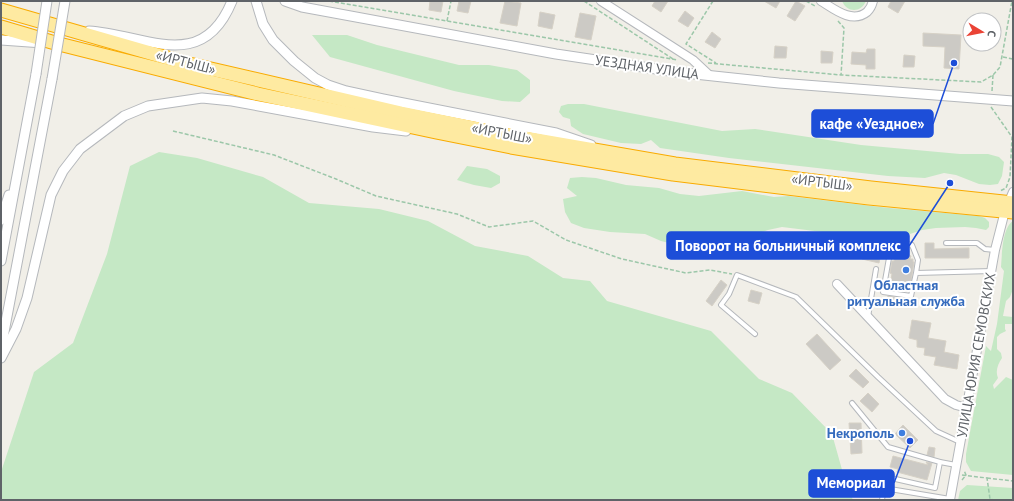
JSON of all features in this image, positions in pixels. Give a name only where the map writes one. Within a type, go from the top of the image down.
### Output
[{"type":"highway","name":"«ИРТЫШ»","points":[[1,10],[185,63],[401,113],[512,136],[724,171],[1011,204]]},
{"type":"highway","name":"«ИРТЫШ»","points":[[1,27],[55,43],[258,94],[511,147],[673,174],[869,198],[1011,204]]},
{"type":"street","points":[[1,261],[36,74],[47,1]]},
{"type":"street","points":[[1,348],[52,79],[65,1]]},
{"type":"street","points":[[73,30],[99,32],[165,45],[181,46],[204,37],[215,29],[226,15],[232,1]]},
{"type":"street","points":[[256,1],[264,24],[273,40],[294,61],[315,78],[328,85],[346,91],[383,99],[556,133],[614,154]]},
{"type":"street","name":"УЕЗДНАЯ УЛИЦА","points":[[285,1],[302,7],[556,54],[676,72],[778,83],[1013,101]]},
{"type":"street","points":[[601,1],[693,60],[709,75]]},
{"type":"street","points":[[820,5],[830,3],[847,16],[855,17],[862,15],[869,10],[873,1]]},
{"type":"street","points":[[1,4],[28,17]]},
{"type":"street","points":[[1,40],[55,43]]},
{"type":"street","points":[[1,358],[16,329],[27,298],[50,195],[63,171],[80,150],[124,116],[148,106],[202,98],[232,101],[373,127],[406,131],[436,132]]},
{"type":"street","points":[[1,220],[6,202],[16,181]]},
{"type":"street","name":"УЛИЦА ЮРИЯ СЕМОВСКИХ","points":[[950,500],[995,250],[1011,204]]},
{"type":"street","points":[[837,284],[946,399],[956,405],[967,408]]},
{"type":"lane","points":[[892,241],[912,245],[918,260],[916,273],[911,296],[883,292],[892,241]]},
{"type":"lane","points":[[946,243],[977,243],[985,249],[995,250]]},
{"type":"lane","points":[[868,317],[876,269]]},
{"type":"lane","points":[[916,273],[992,270]]},
{"type":"lane","points":[[755,334],[721,305],[729,294],[737,275],[796,297],[936,431],[960,442]]},
{"type":"lane","points":[[852,404],[888,447],[956,465]]},
{"type":"lane","points":[[891,478],[935,488],[940,462]]},
{"type":"lane","points":[[882,500],[884,488],[950,500]]},
{"type":"path","points":[[329,1],[674,60],[693,60],[717,64],[842,75],[981,82],[994,75],[1000,67],[1012,1]]},
{"type":"path","points":[[447,21],[451,1]]},
{"type":"path","points":[[584,1],[674,60]]},
{"type":"path","points":[[713,1],[686,44],[717,64]]},
{"type":"path","points":[[806,1],[820,5]]},
{"type":"path","points":[[833,18],[844,28],[842,75]]},
{"type":"path","points":[[1003,57],[1013,59]]},
{"type":"path","points":[[994,75],[991,107],[1012,137],[1010,177],[1006,188],[998,192]]},
{"type":"path","points":[[173,131],[274,155],[376,196],[457,214],[489,227],[533,221],[566,240],[622,259],[686,273],[710,270],[737,275]]},
{"type":"path","points":[[954,474],[1013,481]]},
{"type":"path","points":[[987,478],[990,499],[994,500]]},
{"type":"green space","points":[[842,1],[866,1],[861,8],[854,10],[847,8]]},
{"type":"green space","points":[[312,35],[347,35],[377,45],[459,65],[489,65],[517,70],[530,80],[530,93],[520,102],[502,101],[454,91],[330,57]]},
{"type":"green space","points":[[568,104],[584,104],[722,131],[755,129],[861,145],[960,154],[988,154],[999,157],[1004,162],[1002,176],[998,184],[990,185],[979,184],[956,175],[944,173],[925,178],[888,176],[729,158],[660,148],[651,140],[641,144],[621,143],[583,134],[571,126],[570,119],[563,117],[559,112],[561,106]]},
{"type":"green space","points":[[159,152],[197,158],[263,177],[309,203],[379,209],[428,221],[475,246],[528,256],[563,278],[590,281],[607,301],[711,331],[759,379],[792,393],[832,434],[846,484],[853,500],[1,500],[1,472],[34,372],[73,343],[107,254],[130,166]]},
{"type":"green space","points":[[467,166],[487,169],[500,176],[500,183],[491,188],[457,180]]},
{"type":"green space","points":[[570,178],[596,178],[626,185],[659,188],[680,194],[699,196],[742,191],[774,197],[788,196],[889,208],[979,216],[985,218],[989,222],[989,227],[986,230],[965,227],[936,228],[910,234],[874,236],[839,234],[782,227],[747,237],[727,248],[689,248],[661,241],[645,234],[610,232],[584,228],[571,223],[565,212],[563,199],[577,196],[567,188]]},
{"type":"green space","points":[[1013,221],[1013,289],[1010,297],[1006,301],[1003,316],[1013,317],[1013,324],[1005,324],[1006,331],[997,337],[997,349],[1001,353],[1002,358],[997,368],[998,378],[993,385],[994,389],[1006,377],[1013,380],[1013,475],[971,471],[966,462],[966,454],[986,346],[991,351],[997,324],[1004,271],[1001,267],[1003,242],[1009,224]]},
{"type":"green space","points":[[967,485],[1013,488],[1013,500],[958,500],[960,491]]},
{"type":"building","points":[[430,1],[443,1],[441,12],[429,10]]},
{"type":"building","points":[[459,1],[471,1],[468,13],[457,11]]},
{"type":"building","points":[[505,1],[521,3],[517,26],[500,23]]},
{"type":"building","points":[[655,1],[668,1],[661,12],[652,6]]},
{"type":"building","points":[[764,1],[780,1],[776,8]]},
{"type":"building","points":[[796,1],[805,6],[795,21],[787,16]]},
{"type":"building","points":[[891,1],[905,1],[898,13],[888,7]]},
{"type":"building","points":[[685,11],[694,18],[688,27],[678,21]]},
{"type":"building","points":[[540,12],[555,15],[552,29],[538,26]]},
{"type":"building","points":[[580,13],[596,16],[591,40],[575,37]]},
{"type":"building","points":[[712,32],[721,39],[715,48],[705,42]]},
{"type":"building","points":[[923,33],[961,35],[959,69],[944,68],[945,47],[923,46]]},
{"type":"building","points":[[775,46],[787,47],[786,58],[774,58]]},
{"type":"building","points":[[867,49],[875,49],[875,69],[866,69],[866,65],[851,64],[852,52],[866,53]]},
{"type":"building","points":[[821,51],[833,52],[832,63],[821,63]]},
{"type":"building","points":[[904,55],[915,56],[914,67],[903,67]]},
{"type":"building","points":[[925,243],[934,243],[934,249],[969,248],[969,258],[925,258]]},
{"type":"building","points":[[865,244],[882,248],[879,263],[862,259]]},
{"type":"building","points":[[899,249],[909,251],[908,255],[911,256],[910,259],[913,259],[914,262],[911,281],[909,281],[908,284],[906,283],[905,289],[900,288],[900,291],[889,289],[892,274],[890,273],[892,261],[894,261]]},
{"type":"building","points":[[721,280],[727,285],[712,306],[706,301]]},
{"type":"building","points":[[751,290],[762,293],[759,304],[748,301]]},
{"type":"building","points":[[888,296],[899,298],[898,301],[887,300]]},
{"type":"building","points":[[912,320],[931,323],[928,338],[946,341],[944,352],[959,355],[957,369],[934,365],[936,357],[924,355],[925,348],[917,347],[917,340],[909,338]]},
{"type":"building","points":[[817,334],[841,360],[830,370],[806,344]]},
{"type":"building","points":[[856,369],[869,382],[863,388],[849,376]]},
{"type":"building","points":[[868,393],[879,404],[872,412],[860,401]]},
{"type":"building","points":[[849,423],[861,423],[862,453],[851,454]]},
{"type":"building","points":[[903,425],[918,440],[910,448],[895,434]]},
{"type":"building","points":[[929,447],[935,448],[934,457],[927,455]]},
{"type":"building","points":[[893,456],[928,465],[926,462],[932,463],[927,480],[897,472],[898,469],[890,467]]},
{"type":"place","name":"кафе «Уездное»","points":[[954,63]]},
{"type":"place","name":"Поворот на больничный комплекс","points":[[950,183]]},
{"type":"place","name":"Областная ритуальная служба","points":[[906,270]]},
{"type":"place","name":"Некрополь","points":[[902,433]]},
{"type":"place","name":"Мемориал","points":[[910,441]]}]
